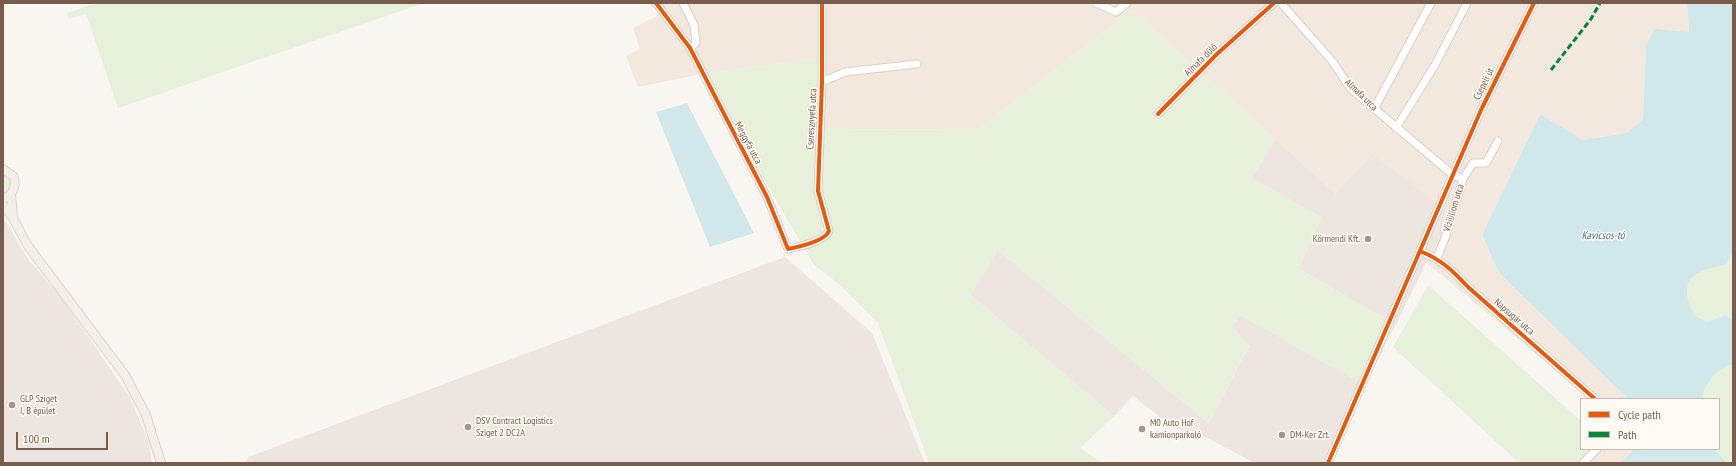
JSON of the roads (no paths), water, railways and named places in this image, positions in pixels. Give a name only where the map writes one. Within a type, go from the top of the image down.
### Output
[{"type":"main road","points":[[3,169],[10,172],[15,180],[15,185],[11,194],[13,218]]},
{"type":"main road","points":[[3,199],[11,194]]},
{"type":"main road","points":[[3,206],[13,218],[32,251],[125,375],[146,415],[157,459],[162,463]]},
{"type":"street","name":"Meggyfa utca","points":[[656,3],[690,48],[767,196],[788,249],[829,234]]},
{"type":"street","points":[[683,3],[694,25],[696,43],[690,48]]},
{"type":"street","name":"Cseresznyefa utca","points":[[822,3],[822,82],[818,191],[829,227],[829,234]]},
{"type":"street","points":[[1096,3],[1116,12],[1127,3]]},
{"type":"street","name":"Almafa dűlő","points":[[1158,114],[1217,54],[1274,3]]},
{"type":"street","name":"Almafa utca","points":[[1282,3],[1333,62],[1345,82],[1396,128],[1453,174]]},
{"type":"street","points":[[1374,109],[1432,3]]},
{"type":"street","points":[[1396,128],[1435,65],[1467,3]]},
{"type":"street","name":"Csepeli út","points":[[1328,463],[1491,89],[1534,3]]},
{"type":"street","points":[[822,82],[845,72],[917,64]]},
{"type":"street","name":"Vízililiom utca","points":[[1437,258],[1446,238],[1463,179],[1473,163],[1486,163],[1498,142]]},
{"type":"street","name":"Vízililiom utca","points":[[1453,174],[1463,179]]},
{"type":"street","name":"Napsugár utca","points":[[1420,251],[1437,258],[1452,270],[1468,287],[1594,398]]},
{"type":"street","points":[[1584,463],[1596,450]]},
{"type":"water","name":"Kavicsos-tó","points":[[1687,3],[1733,3],[1733,250],[1727,264],[1706,270],[1694,276],[1688,284],[1687,289],[1690,307],[1696,316],[1707,322],[1725,315],[1733,320],[1733,364],[1722,369],[1713,377],[1706,387],[1702,398],[1627,398],[1499,273],[1482,235],[1540,114],[1583,140],[1626,133],[1643,119],[1646,45],[1655,29],[1689,32]]},
{"type":"water","points":[[687,103],[754,233],[710,247],[656,112]]},
{"type":"water","points":[[1633,450],[1715,450],[1727,463],[1621,463]]},
{"type":"place","name":"Körmendi Kft.","points":[[1368,239]]},
{"type":"place","name":"GLP Sziget I, B épület","points":[[12,405]]},
{"type":"place","name":"DSV Contract Logistics Sziget 2 DC2A","points":[[468,427]]},
{"type":"place","name":"M0 Auto Hof kamionparkoló","points":[[1142,429]]},
{"type":"place","name":"DM-Ker Zrt.","points":[[1282,435]]}]
